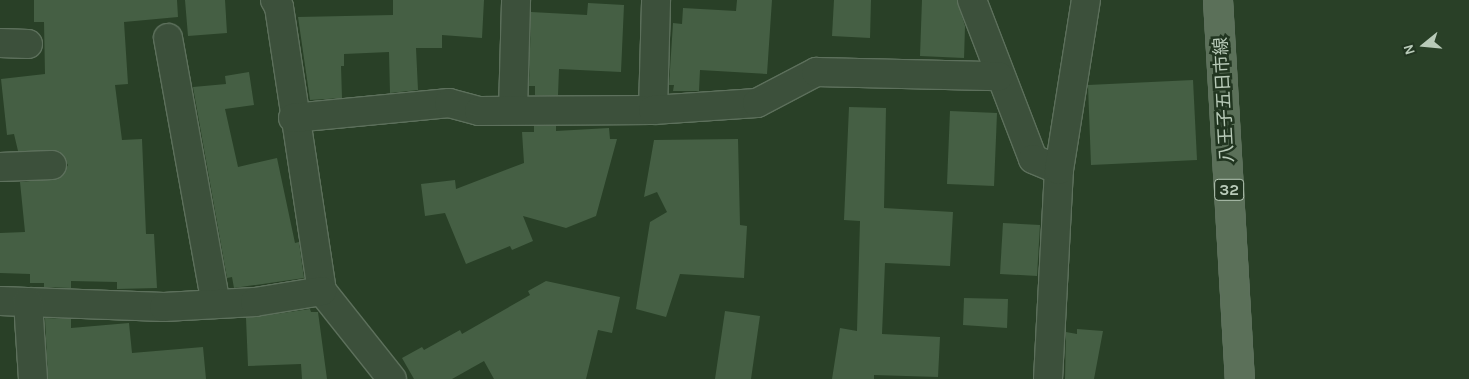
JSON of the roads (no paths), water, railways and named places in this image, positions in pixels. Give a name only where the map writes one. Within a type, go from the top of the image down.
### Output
[{"type":"main road","name":"八王子五日市線","points":[[1218,0],[1240,379]]},
{"type":"street","points":[[275,0],[279,7],[293,118],[322,291],[392,379]]},
{"type":"street","points":[[513,110],[516,0]]},
{"type":"street","points":[[654,110],[656,0]]},
{"type":"street","points":[[972,0],[999,76],[1033,159],[1059,170]]},
{"type":"street","points":[[1048,379],[1059,170],[1086,0]]},
{"type":"street","points":[[168,38],[216,304]]},
{"type":"street","points":[[0,43],[28,44]]},
{"type":"street","points":[[293,118],[450,104],[479,111],[654,110],[757,103],[816,72],[999,76]]},
{"type":"street","points":[[0,167],[52,165]]},
{"type":"street","points":[[0,301],[164,307],[216,304],[322,291]]},
{"type":"street","points":[[28,302],[33,379]]}]
